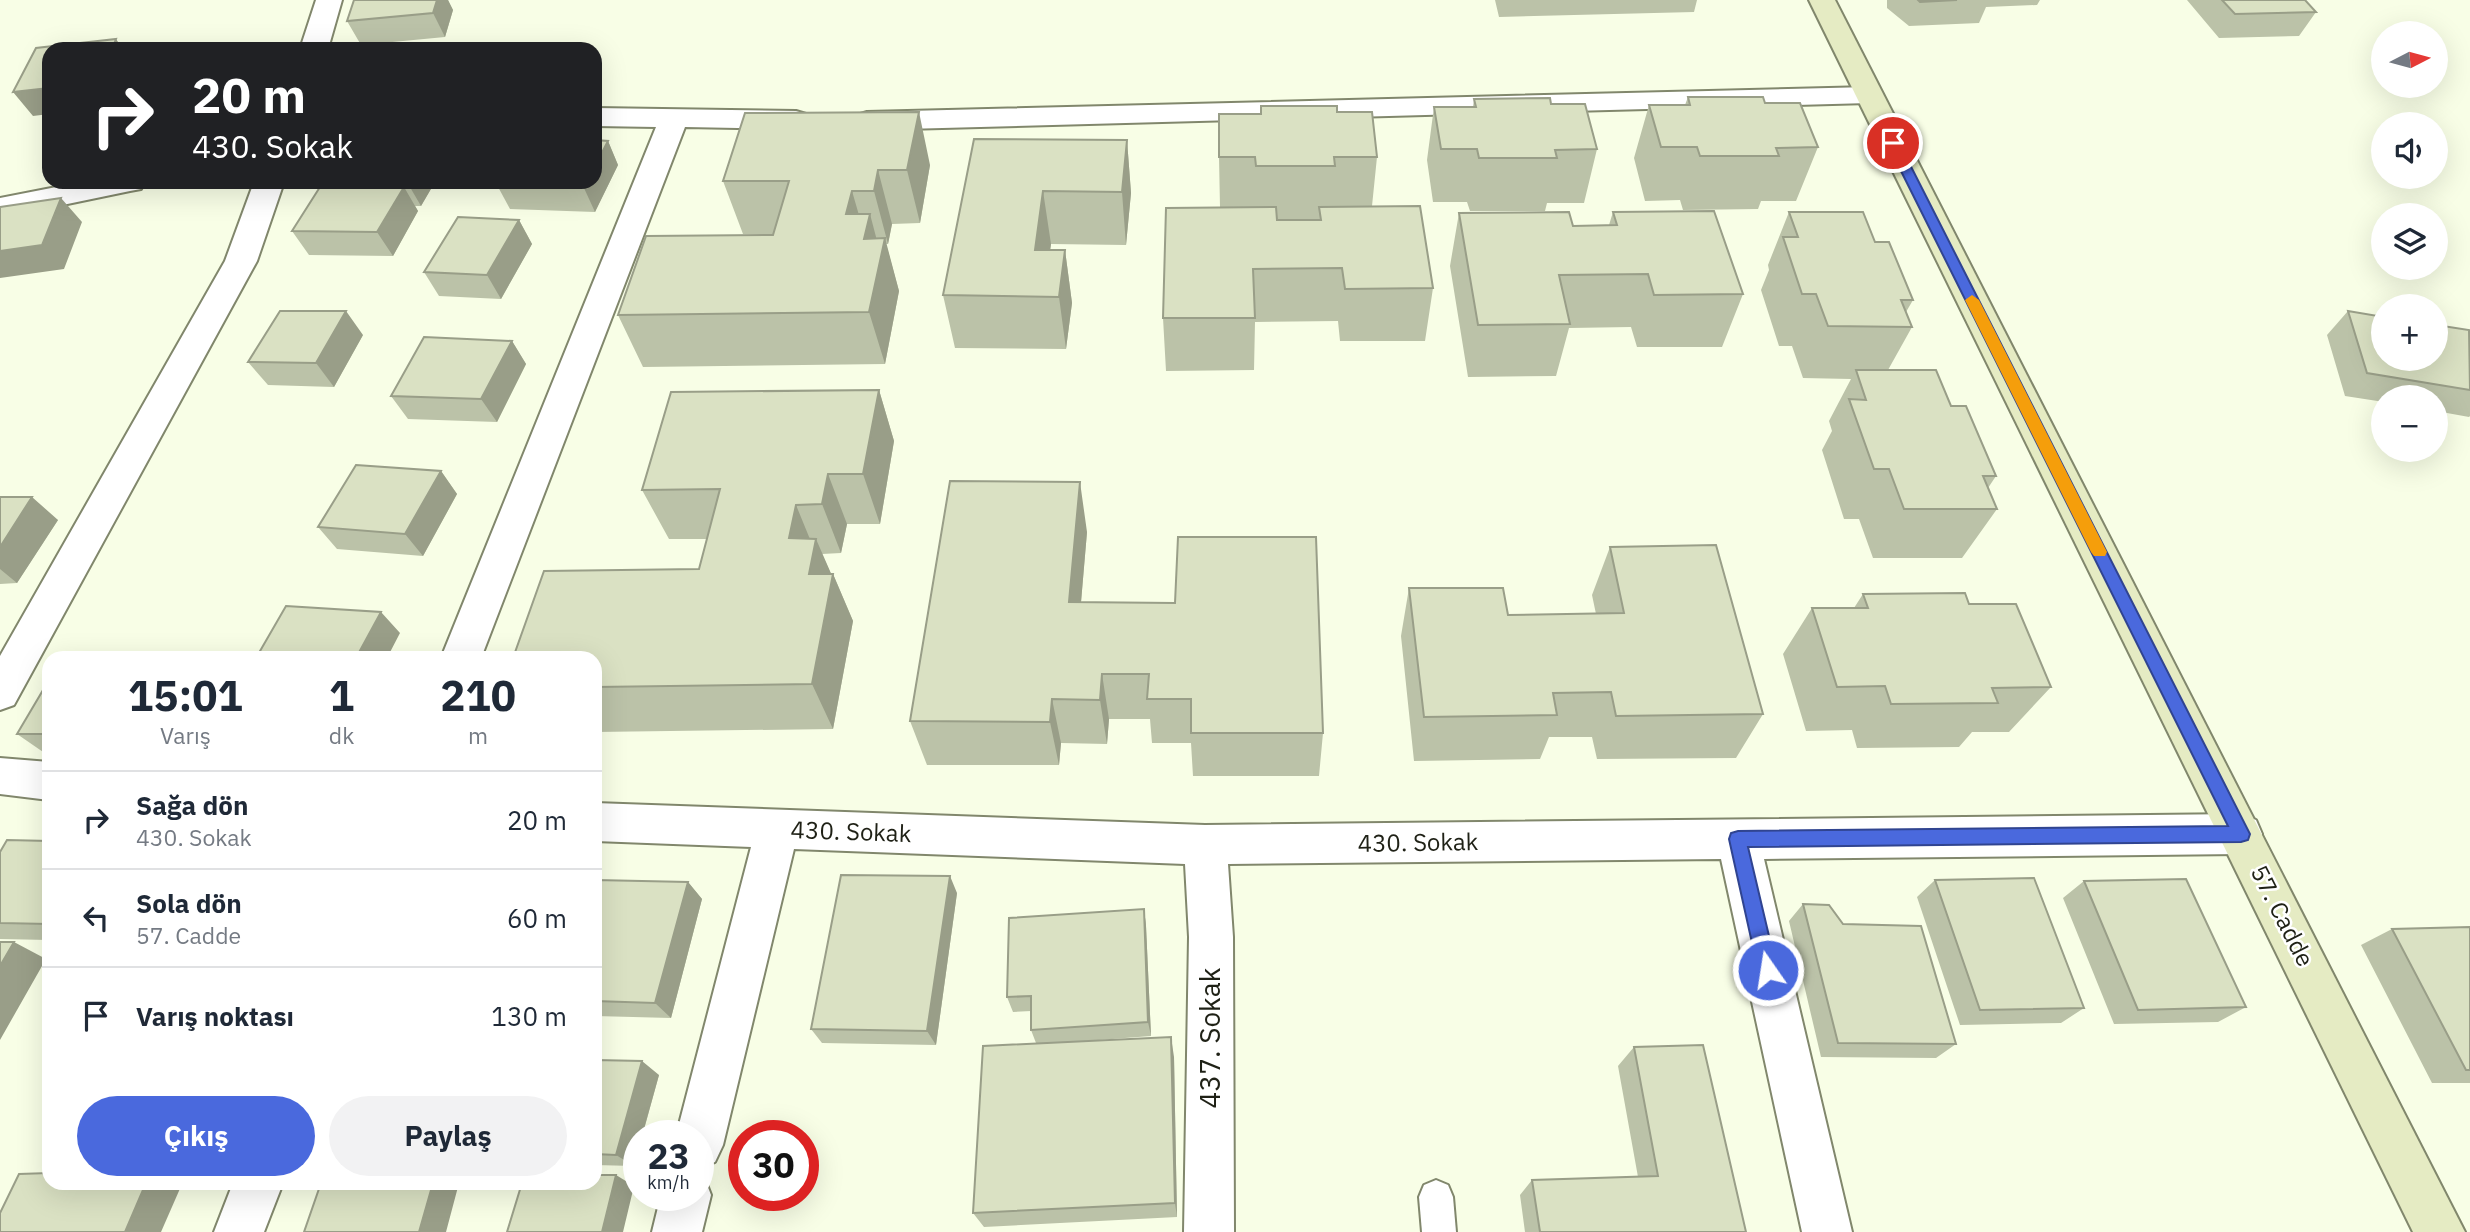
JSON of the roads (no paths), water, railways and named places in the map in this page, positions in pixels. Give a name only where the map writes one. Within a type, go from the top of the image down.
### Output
[{"type":"street","points":[[316,42],[329,0]]},
{"type":"street","name":"57. Cadde","points":[[1822,0],[2440,1232]]},
{"type":"street","points":[[602,117],[832,121],[1869,95]]},
{"type":"street","points":[[464,651],[674,118]]},
{"type":"street","points":[[0,208],[95,189]]},
{"type":"street","points":[[0,693],[241,261],[267,189]]},
{"type":"street","points":[[0,776],[42,780]]},
{"type":"street","name":"430. Sokak","points":[[602,822],[1205,845],[2241,834]]},
{"type":"street","points":[[704,1120],[777,829]]},
{"type":"street","points":[[1738,839],[1827,1232]]},
{"type":"street","name":"437. Sokak","points":[[1205,845],[1211,937],[1209,1232]]},
{"type":"street","points":[[239,1232],[255,1190]]},
{"type":"street","points":[[677,1232],[682,1211]]},
{"type":"lane","points":[[1436,1197],[1439,1232]]}]
